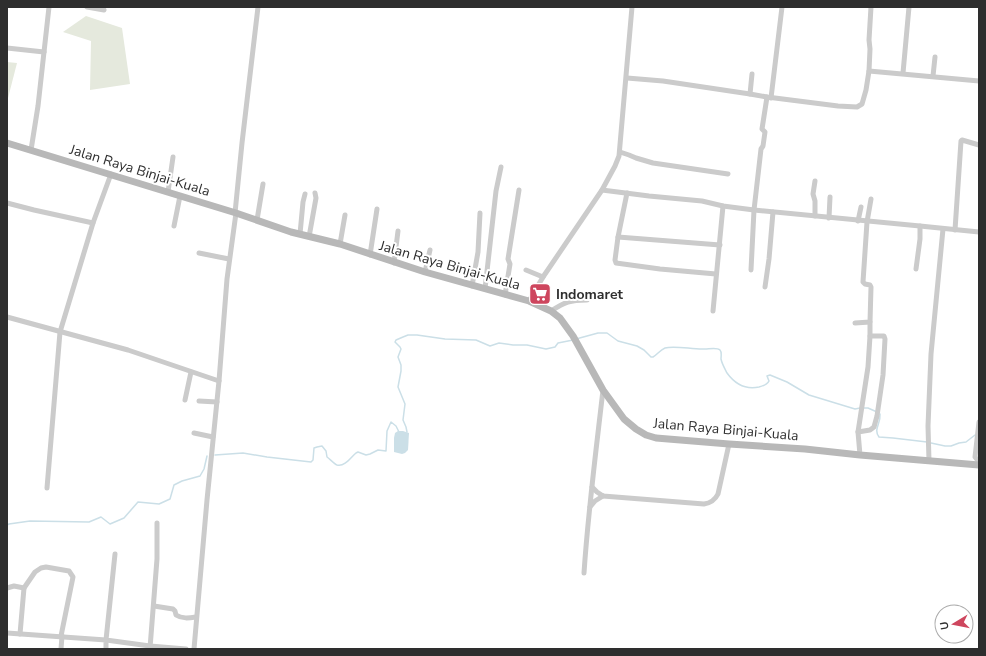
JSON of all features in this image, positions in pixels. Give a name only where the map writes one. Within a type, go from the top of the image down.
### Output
[{"type":"main road","name":"Jalan Raya Binjai-Kuala","points":[[7,143],[111,174],[309,237],[340,244],[394,263],[529,301],[551,311],[560,318],[568,328],[603,390],[624,419],[646,435],[656,438],[805,449],[929,461],[979,463]]},
{"type":"street","points":[[31,150],[38,106],[47,7]]},
{"type":"street","points":[[87,7],[104,10]]},
{"type":"street","points":[[194,649],[230,259],[258,7]]},
{"type":"street","points":[[529,301],[543,276],[602,190],[615,166],[620,152],[632,7]]},
{"type":"street","points":[[751,270],[754,210],[761,149],[763,146],[765,132],[762,129],[769,97],[782,7]]},
{"type":"street","points":[[627,78],[663,81],[769,97],[838,106],[858,107],[862,104],[869,71],[871,7]]},
{"type":"street","points":[[903,73],[909,7]]},
{"type":"street","points":[[7,48],[44,52]]},
{"type":"street","points":[[933,76],[935,58]]},
{"type":"street","points":[[869,71],[979,81]]},
{"type":"street","points":[[750,94],[752,74]]},
{"type":"street","points":[[955,230],[961,141],[979,145]]},
{"type":"street","points":[[620,152],[653,163],[728,174]]},
{"type":"street","points":[[168,192],[173,157]]},
{"type":"street","points":[[485,289],[496,191],[501,167]]},
{"type":"street","points":[[47,488],[60,332],[93,223],[111,174]]},
{"type":"street","points":[[814,216],[815,202],[813,194],[815,182]]},
{"type":"street","points":[[257,220],[263,184]]},
{"type":"street","points":[[505,295],[510,264],[508,259],[519,190]]},
{"type":"street","points":[[602,190],[702,201],[723,206],[754,210],[979,232]]},
{"type":"street","points":[[309,237],[316,198],[315,193]]},
{"type":"street","points":[[627,193],[618,237],[615,260],[616,263],[716,274]]},
{"type":"street","points":[[300,234],[305,194]]},
{"type":"street","points":[[174,226],[180,196]]},
{"type":"street","points":[[828,218],[830,196]]},
{"type":"street","points":[[860,455],[858,432],[868,367],[870,336],[871,287],[864,282],[867,222],[871,198]]},
{"type":"street","points":[[7,203],[93,223]]},
{"type":"street","points":[[713,311],[723,206]]},
{"type":"street","points":[[858,221],[861,206]]},
{"type":"street","points":[[370,255],[377,209]]},
{"type":"street","points":[[765,287],[773,212]]},
{"type":"street","points":[[472,286],[478,252],[480,213]]},
{"type":"street","points":[[340,244],[345,215]]},
{"type":"street","points":[[916,270],[920,226]]},
{"type":"street","points":[[929,461],[928,426],[931,354],[943,229]]},
{"type":"street","points":[[394,263],[398,231]]},
{"type":"street","points":[[618,237],[720,245]]},
{"type":"street","points":[[425,272],[430,250]]},
{"type":"street","points":[[199,253],[230,259]]},
{"type":"street","points":[[526,270],[543,276]]},
{"type":"street","points":[[551,311],[569,301],[587,300]]},
{"type":"street","points":[[7,317],[128,350],[219,381]]},
{"type":"street","points":[[855,323],[870,322]]},
{"type":"street","points":[[858,432],[870,430],[874,427],[883,375],[884,336],[870,336]]},
{"type":"street","points":[[185,400],[191,372]]},
{"type":"street","points":[[584,572],[586,531],[603,390]]},
{"type":"street","points":[[199,401],[217,402]]},
{"type":"street","points":[[979,422],[975,457],[979,463]]},
{"type":"street","points":[[194,432],[213,437]]},
{"type":"street","points":[[592,487],[603,496],[704,504],[710,503],[718,494],[729,444]]},
{"type":"street","points":[[590,507],[603,496]]},
{"type":"street","points":[[150,647],[154,606],[157,523]]},
{"type":"street","points":[[106,649],[115,554]]},
{"type":"street","points":[[20,634],[24,588],[35,572],[46,567],[69,571],[73,577],[61,649]]},
{"type":"street","points":[[7,588],[14,586],[24,588]]},
{"type":"street","points":[[154,606],[173,609],[176,614],[186,618],[196,617]]},
{"type":"street","points":[[7,633],[62,636],[106,640],[150,647],[186,649]]},
{"type":"shaded area","points":[[86,16],[122,28],[130,84],[90,90],[91,41],[63,32]]},
{"type":"shaded area","points":[[7,62],[17,63],[7,102]]},
{"type":"shaded area","points":[[398,431],[409,433],[408,450],[402,454],[394,452],[394,438],[395,433]]},
{"type":"waterway","points":[[576,339],[598,333],[607,333],[618,341],[637,346],[651,357],[669,347],[719,349],[721,351],[721,361],[727,373],[733,380],[745,387],[754,388],[763,386],[769,381],[767,376],[770,375],[787,382],[809,395],[855,409],[860,408]]},
{"type":"waterway","points":[[407,432],[403,420],[405,404],[398,387],[401,371],[401,365],[398,357],[401,349],[395,342],[396,340],[408,335],[417,335],[445,339],[476,340],[490,346],[499,343],[527,345],[546,349],[555,347],[558,343],[573,340]]},
{"type":"waterway","points":[[864,408],[877,412]]},
{"type":"waterway","points":[[880,414],[877,429],[877,434],[879,437],[927,442]]},
{"type":"waterway","points":[[215,455],[243,453],[311,462],[313,460],[314,448],[322,446],[326,451],[327,457],[337,465],[343,465],[358,452],[366,455],[378,450],[386,451],[387,431],[391,422],[396,426],[399,432]]},
{"type":"waterway","points":[[931,443],[951,446],[966,442],[975,435]]},
{"type":"waterway","points":[[7,525],[30,521],[89,522],[101,517],[110,524],[124,518],[138,502],[159,504],[170,499],[174,485],[200,476],[204,469],[207,456]]},
{"type":"place","name":"Indomaret","points":[[540,294]]}]
